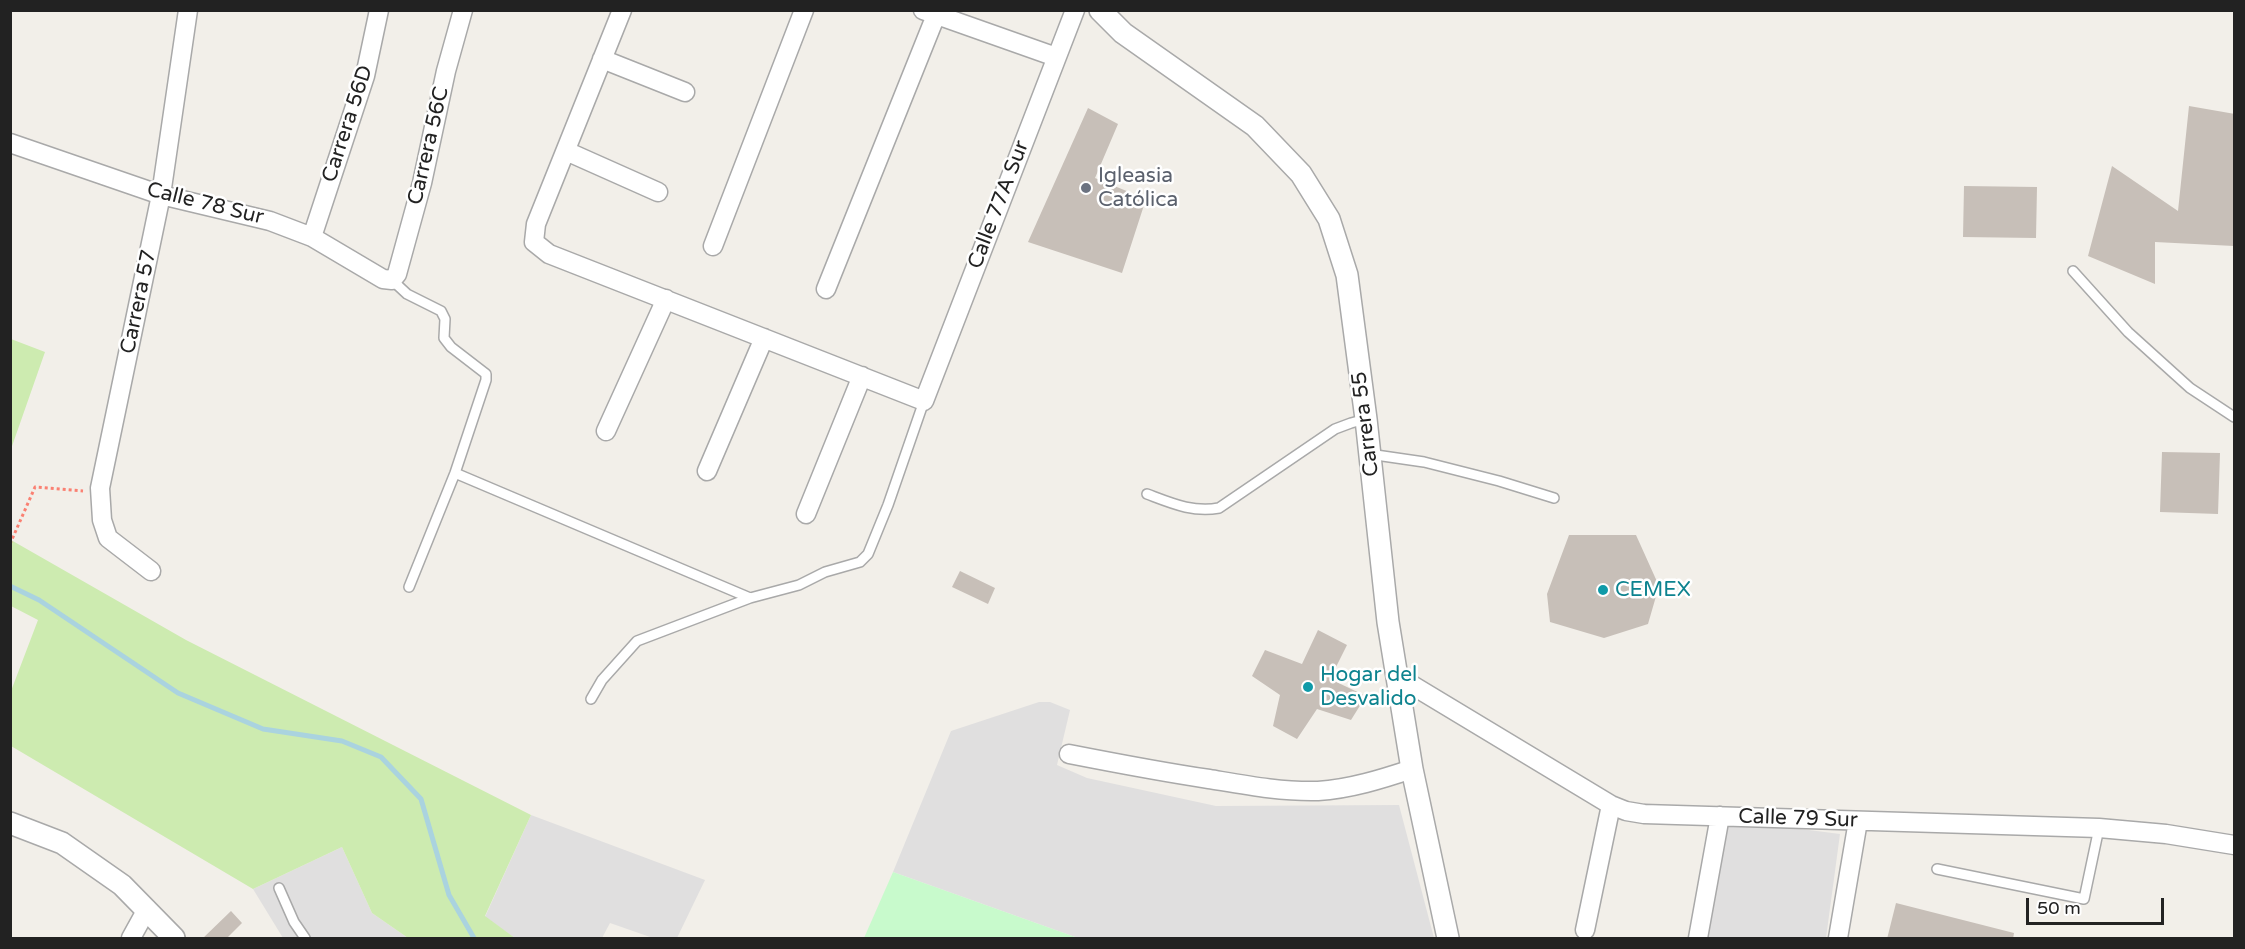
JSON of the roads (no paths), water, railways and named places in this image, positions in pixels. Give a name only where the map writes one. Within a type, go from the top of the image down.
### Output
[{"type":"street","name":"Carrera 57","points":[[151,571],[108,538],[102,520],[100,488],[161,195],[188,10]]},
{"type":"street","name":"Carrera 56D","points":[[312,237],[365,76],[379,10]]},
{"type":"street","name":"Carrera 56C","points":[[392,280],[397,274],[422,183],[446,71],[463,10]]},
{"type":"street","points":[[622,10],[536,224],[534,242],[549,254],[924,400]]},
{"type":"street","points":[[713,246],[804,10]]},
{"type":"street","name":"Calle 77A Sur","points":[[924,400],[1075,10]]},
{"type":"street","name":"Carrera 55","points":[[1100,10],[1123,33],[1255,126],[1301,174],[1329,219],[1347,275],[1366,419],[1388,622],[1412,769],[1448,939]]},
{"type":"street","points":[[826,289],[930,13],[1056,57]]},
{"type":"street","points":[[602,59],[685,92]]},
{"type":"street","name":"Calle 78 Sur","points":[[10,143],[161,195],[270,221],[312,237],[383,279],[392,280]]},
{"type":"street","points":[[566,151],[658,192]]},
{"type":"street","points":[[606,431],[666,299]]},
{"type":"street","points":[[707,471],[764,338]]},
{"type":"street","points":[[806,514],[862,376]]},
{"type":"street","name":"Calle 79 Sur","points":[[1397,676],[1611,805],[1626,811],[1644,814],[2099,828],[2166,834],[2235,845]]},
{"type":"street","points":[[1068,754],[1257,788],[1288,790],[1320,791],[1350,786],[1412,769]]},
{"type":"street","points":[[1585,930],[1611,805]]},
{"type":"street","points":[[1698,939],[1720,816]]},
{"type":"street","points":[[1838,939],[1858,821]]},
{"type":"street","points":[[10,823],[62,843],[122,885],[174,939]]},
{"type":"street","points":[[131,939],[147,909]]},
{"type":"lane","points":[[2073,272],[2128,332],[2190,388],[2235,417]]},
{"type":"lane","points":[[392,280],[407,294],[441,311],[445,319],[444,338],[451,347],[486,374],[455,473],[409,587]]},
{"type":"lane","points":[[591,699],[602,680],[637,641],[750,598],[799,585],[825,572],[860,562],[868,554],[888,506],[924,400]]},
{"type":"lane","points":[[1147,494],[1177,506],[1192,509],[1205,511],[1220,508],[1335,429],[1366,419]]},
{"type":"lane","points":[[1369,454],[1424,462],[1554,498]]},
{"type":"lane","points":[[455,473],[750,598]]},
{"type":"lane","points":[[1937,869],[2084,899],[2099,828]]},
{"type":"lane","points":[[279,888],[304,939]]},
{"type":"waterway","points":[[10,586],[39,600],[178,693],[263,729],[342,741],[381,757],[421,799],[449,895],[474,938]]},
{"type":"place","name":"Igleasia Católica","points":[[1086,188]]},
{"type":"place","name":"CEMEX","points":[[1603,590]]},
{"type":"place","name":"Hogar del Desvalido","points":[[1308,687]]}]
